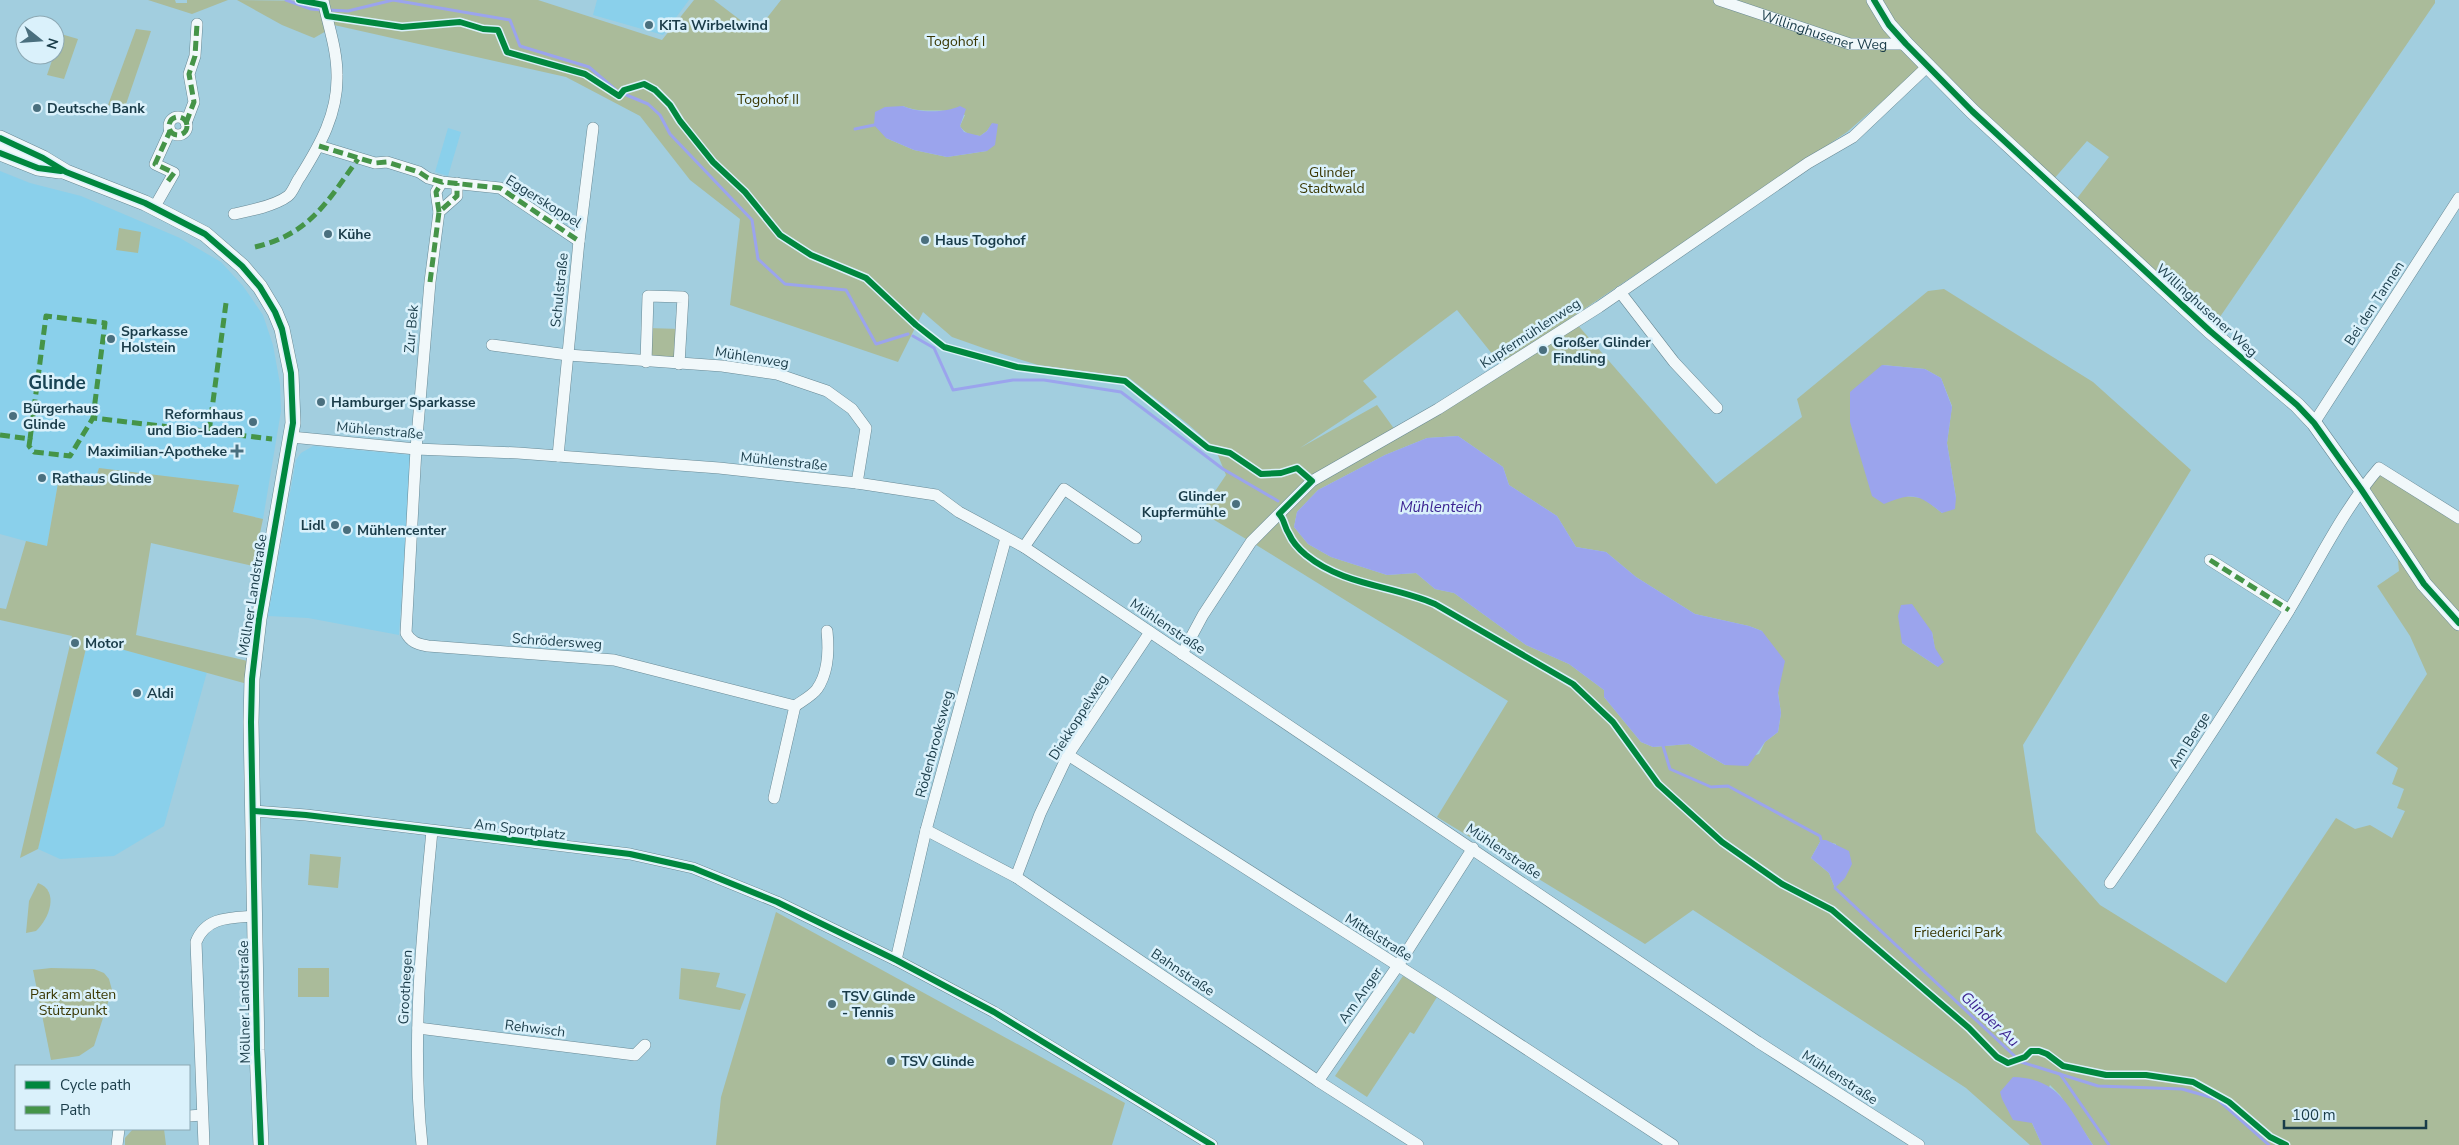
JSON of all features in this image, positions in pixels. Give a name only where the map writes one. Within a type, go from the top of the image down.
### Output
[{"type":"main road","points":[[1874,0],[1889,25],[1906,44]]},
{"type":"main road","name":"Willinghusener Weg","points":[[1906,44],[1929,65],[1972,111],[2053,188],[2210,331],[2297,405],[2314,423],[2361,489],[2424,584],[2459,623]]},
{"type":"main road","name":"Möllner Landstraße","points":[[0,138],[43,158],[66,172],[154,208],[196,229],[222,247],[247,271],[269,301],[282,330],[290,366],[294,404],[292,437],[255,648],[251,722],[261,1145]]},
{"type":"main road","name":"Möllner Landstraße","points":[[0,153],[38,168],[66,172]]},
{"type":"street","name":"Willinghusener Weg","points":[[1719,0],[1850,44],[1906,44]]},
{"type":"street","points":[[234,214],[254,211],[288,196],[319,146],[330,121],[337,91],[334,47],[325,7]]},
{"type":"street","points":[[154,208],[174,173],[156,164],[170,131],[174,135],[180,135],[186,129],[186,123],[194,102],[190,74],[195,56],[197,24]]},
{"type":"street","name":"Kupfermühlenweg","points":[[1182,654],[1203,615],[1251,542],[1312,481],[1438,409],[1620,292],[1808,163],[1853,137],[1929,65]]},
{"type":"street","name":"Schulstraße","points":[[558,456],[579,241],[593,128]]},
{"type":"street","name":"Eggerskoppel","points":[[319,146],[375,163],[387,162],[419,172],[428,178],[442,182],[500,188],[579,241]]},
{"type":"street","name":"Zur Bek","points":[[416,449],[430,282],[439,212],[436,192],[442,182]]},
{"type":"street","points":[[439,212],[457,196],[457,183]]},
{"type":"street","name":"Bei den Tannen","points":[[2314,423],[2459,198]]},
{"type":"street","points":[[1620,292],[1674,362],[1718,408]]},
{"type":"street","points":[[646,362],[648,296],[683,297],[680,364]]},
{"type":"street","name":"Mühlenweg","points":[[492,345],[568,355],[722,366],[777,374],[827,391],[852,409],[866,428],[857,484]]},
{"type":"street","name":"Mühlenstraße","points":[[292,437],[416,449],[558,456],[719,468],[936,495],[960,512],[1024,547],[1758,1042],[1919,1145]]},
{"type":"street","name":"Schrödersweg","points":[[416,449],[406,633],[417,644],[614,660],[795,706]]},
{"type":"street","name":"Am Berge","points":[[2110,883],[2153,822],[2289,610],[2361,489],[2379,468],[2459,518]]},
{"type":"street","points":[[1024,547],[1064,489],[1136,538]]},
{"type":"street","name":"Rödenbrooksweg","points":[[896,960],[926,830],[1006,538]]},
{"type":"street","points":[[2210,560],[2289,610]]},
{"type":"street","points":[[774,798],[795,706],[817,690],[825,670],[828,649],[827,631]]},
{"type":"street","name":"Diekkoppelweg","points":[[1016,877],[1040,814],[1068,755],[1150,632]]},
{"type":"street","name":"Mittelstraße","points":[[1068,755],[1397,967],[1444,995],[1673,1145]]},
{"type":"street","name":"Am Sportplatz","points":[[253,811],[306,815],[656,859],[693,868],[776,902],[896,960],[994,1012],[1212,1145]]},
{"type":"street","name":"Bahnstraße","points":[[926,830],[1016,877],[1318,1081],[1418,1145]]},
{"type":"street","name":"Groothegen","points":[[422,1145],[418,1028],[422,937],[432,831]]},
{"type":"street","name":"Am Anger","points":[[1318,1081],[1397,967],[1473,848]]},
{"type":"street","points":[[204,1145],[196,942],[199,934],[210,923],[226,918],[255,916]]},
{"type":"street","name":"Rehwisch","points":[[418,1028],[635,1055],[645,1045]]},
{"type":"street","points":[[190,1116],[202,1115]]},
{"type":"street","points":[[117,1145],[119,1130]]},
{"type":"shaded area","name":"KiTa Wirbelwind","points":[[597,0],[689,0],[663,35],[593,15]]},
{"type":"shaded area","points":[[448,128],[461,132],[448,176],[435,172]]},
{"type":"shaded area","points":[[0,171],[30,183],[81,196],[180,238],[221,262],[243,286],[263,315],[273,345],[280,384],[281,411],[263,519],[233,512],[239,485],[93,486],[58,483],[47,547],[0,534]]},
{"type":"shaded area","points":[[313,446],[411,455],[399,635],[308,618],[268,616],[296,460],[301,453]]},
{"type":"shaded area","points":[[88,640],[207,672],[164,826],[114,856],[60,859],[38,849]]},
{"type":"green space","points":[[148,0],[175,0],[176,3],[187,3],[187,0],[228,0],[192,14]]},
{"type":"green space","points":[[237,0],[322,1],[328,30],[314,38],[282,25]]},
{"type":"green space","name":"Glinder Stadtwald","points":[[329,0],[538,0],[662,40],[694,0],[714,0],[756,32],[781,0],[2435,0],[2435,3],[2211,330],[2075,201],[2109,157],[2087,141],[2053,180],[1923,66],[1847,132],[1501,365],[1457,310],[1363,381],[1377,397],[1300,448],[1377,405],[1395,430],[1312,481],[1251,542],[1201,512],[1226,475],[1215,448],[1128,377],[1038,365],[986,349],[952,337],[923,312],[898,362],[730,305],[740,219],[690,180],[640,116],[566,77],[334,25]],"holes":[[[903,106],[911,109],[949,111],[965,115],[960,126],[966,132],[974,135],[980,136],[992,124],[987,151],[947,157],[914,150],[886,138]]]},
{"type":"green space","points":[[136,29],[151,31],[124,110],[108,105]]},
{"type":"green space","points":[[65,35],[78,39],[64,79],[47,75],[50,65],[65,65]]},
{"type":"green space","points":[[119,228],[141,232],[138,253],[116,250]]},
{"type":"green space","name":"Friederici Park","points":[[1944,289],[2093,382],[2191,470],[2023,745],[2036,832],[2100,905],[2226,983],[2336,818],[2355,829],[2370,825],[2392,838],[2405,811],[2397,808],[2404,789],[2392,784],[2398,768],[2376,753],[2427,674],[2410,636],[2377,586],[2399,571],[2397,550],[2459,629],[2459,1145],[2093,1145],[2060,1095],[2050,1085],[2032,1123],[2042,1145],[2030,1145],[1966,1088],[1693,910],[1645,944],[1437,817],[1508,701],[1253,543],[1314,483],[1576,323],[1716,484],[1802,417],[1797,399],[1928,291]],"holes":[[[1883,365],[1925,369],[1941,378],[1952,406],[1947,443],[1956,498],[1942,513],[1923,498],[1904,496]],[[1458,436],[1503,467],[1509,485],[1557,516],[1576,547],[1606,552],[1636,577],[1695,614],[1749,626],[1762,631],[1780,678],[1778,693],[1781,713],[1778,732],[1765,742],[1759,754],[1725,765],[1689,744],[1653,747],[1641,742],[1604,697],[1604,690],[1569,664],[1526,645],[1454,593],[1435,589],[1416,573],[1387,575],[1331,557],[1308,544],[1294,527],[1297,512],[1318,490],[1385,455],[1427,438]],[[1932,632],[1938,667],[1902,643]],[[1821,840],[1836,844],[1835,888],[1829,873],[1811,858]]]},
{"type":"green space","points":[[647,328],[681,329],[679,364],[646,362]]},
{"type":"green space","points":[[99,468],[239,485],[233,512],[263,519],[253,566],[151,543],[136,635],[252,662],[251,685],[88,640],[38,849],[20,858],[72,636],[0,620],[0,608],[6,609],[26,541],[47,546],[58,483],[93,486]]},
{"type":"green space","points":[[2379,468],[2459,518],[2459,614],[2428,581],[2364,486]]},
{"type":"green space","points":[[310,854],[341,857],[338,888],[308,885]]},
{"type":"green space","points":[[38,883],[49,892],[50,906],[41,926],[36,931],[26,933],[29,901]]},
{"type":"green space","name":"TSV Glinde","points":[[776,912],[1125,1103],[1112,1145],[716,1145],[721,1097]]},
{"type":"green space","name":"Park am alten Stützpunkt","points":[[51,968],[94,969],[104,973],[109,979],[112,990],[94,1046],[79,1056],[51,1060],[33,970]]},
{"type":"green space","points":[[298,968],[329,968],[329,997],[298,997]]},
{"type":"green space","points":[[681,968],[720,973],[716,987],[746,994],[740,1010],[679,999]]},
{"type":"green space","points":[[1403,976],[1437,997],[1414,1034],[1410,1032],[1367,1097],[1335,1076]]},
{"type":"green space","points":[[132,1130],[164,1130],[166,1145],[125,1145],[125,1138]]},
{"type":"water","points":[[903,106],[916,110],[932,111],[947,110],[960,106],[966,109],[960,126],[964,132],[980,136],[987,131],[992,123],[998,124],[995,145],[987,151],[947,157],[914,150],[886,138],[874,125],[875,112],[885,107]]},
{"type":"water","points":[[1882,365],[1925,369],[1941,378],[1952,407],[1947,443],[1956,498],[1955,509],[1942,513],[1927,502],[1915,497],[1902,498],[1884,504],[1872,496],[1850,422],[1850,392]]},
{"type":"water","name":"Mühlenteich","points":[[1458,436],[1503,467],[1509,485],[1557,516],[1576,547],[1606,552],[1636,577],[1695,614],[1749,626],[1762,631],[1785,661],[1778,693],[1781,713],[1778,732],[1765,742],[1748,766],[1725,765],[1689,744],[1653,747],[1641,742],[1604,697],[1604,690],[1569,664],[1526,645],[1454,593],[1435,589],[1416,573],[1387,575],[1331,557],[1308,544],[1294,527],[1297,512],[1318,490],[1385,455],[1427,438]]},
{"type":"water","points":[[1912,604],[1932,632],[1935,648],[1944,662],[1938,667],[1902,643],[1898,616],[1901,605]]},
{"type":"water","points":[[1821,840],[1826,840],[1849,851],[1852,864],[1845,878],[1835,888],[1829,873],[1811,858]]},
{"type":"water","points":[[2013,1077],[2043,1083],[2053,1090],[2070,1108],[2093,1145],[2042,1145],[2032,1123],[2013,1120],[2002,1099],[2000,1092]]},
{"type":"waterway","points":[[286,0],[311,9],[322,10]]},
{"type":"waterway","points":[[328,10],[348,11],[393,0],[510,20],[520,46],[589,67],[617,91],[648,104],[660,115],[670,134],[752,220],[758,259],[785,284],[846,290],[876,344],[908,334]]},
{"type":"waterway","points":[[855,129],[874,125]]},
{"type":"waterway","points":[[913,336],[934,348],[953,390],[1013,380],[1044,380],[1121,392],[1223,469],[1278,501]]},
{"type":"waterway","name":"Glinder Au","points":[[1663,746],[1670,769],[1711,787],[1728,786],[1820,836],[1821,840]]},
{"type":"waterway","name":"Glinder Au","points":[[1835,888],[2021,1062],[2098,1086],[2182,1089],[2217,1099],[2269,1145]]},
{"type":"waterway","points":[[2060,1074],[2109,1145]]},
{"type":"marked path","points":[[186,123],[194,102],[189,74],[195,56],[197,24]]},
{"type":"marked path","points":[[178,117],[184,120],[187,126],[184,132],[178,135],[172,132],[169,126],[172,120],[178,117]]},
{"type":"marked path","points":[[168,181],[174,173],[155,164],[170,131]]},
{"type":"marked path","points":[[319,146],[375,163],[387,162],[419,172],[428,178],[442,182],[500,188],[579,241]]},
{"type":"marked path","points":[[255,247],[290,234],[304,225],[337,189],[358,159]]},
{"type":"marked path","points":[[439,212],[436,192],[442,182]]},
{"type":"marked path","points":[[430,282],[439,212],[457,196],[457,183]]},
{"type":"marked path","points":[[209,432],[226,303]]},
{"type":"marked path","points":[[30,439],[46,316],[105,323],[93,418]]},
{"type":"marked path","points":[[0,435],[30,439],[29,446],[34,452],[70,456],[93,418],[272,439]]},
{"type":"marked path","points":[[2210,560],[2289,610]]},
{"type":"cycle path","points":[[299,0],[324,5],[327,16],[402,27],[460,22],[483,29],[498,30],[507,52],[585,74],[619,96],[624,90],[644,84],[655,90],[670,105],[680,121],[713,162],[745,192],[780,235],[811,255],[866,278],[916,325],[944,347],[1017,367],[1125,381],[1208,448],[1230,453],[1261,474],[1281,473],[1297,468],[1312,481],[1279,514],[1292,540],[1306,555],[1336,573],[1435,604],[1573,684],[1613,722],[1658,784],[1722,842],[1782,884],[1832,910],[1969,1028],[1997,1057],[2008,1063],[2025,1057],[2031,1051],[2039,1051],[2047,1054],[2063,1066],[2106,1075],[2146,1075],[2193,1082],[2229,1102],[2270,1137],[2286,1145]]},
{"type":"cycle path","points":[[1874,0],[1889,25],[1972,111],[2210,331],[2297,405],[2314,423],[2361,489],[2424,584],[2459,623]]},
{"type":"cycle path","points":[[0,138],[43,158],[66,172],[145,203],[205,234],[242,266],[260,287],[275,312],[282,329],[291,373],[293,423],[259,619],[252,679],[251,722],[257,1050],[261,1145]]},
{"type":"cycle path","points":[[0,153],[38,168],[61,171]]},
{"type":"cycle path","points":[[253,811],[306,815],[630,854],[693,868],[777,902],[896,960],[994,1012],[1212,1145]]},
{"type":"place","name":"KiTa Wirbelwind","points":[[649,25]]},
{"type":"place","name":"Deutsche Bank","points":[[37,108]]},
{"type":"place","name":"Kühe","points":[[328,234]]},
{"type":"place","name":"Haus Togohof","points":[[925,240]]},
{"type":"place","name":"Sparkasse Holstein","points":[[111,339]]},
{"type":"place","name":"Großer Glinder Findling","points":[[1543,350]]},
{"type":"place","name":"Hamburger Sparkasse","points":[[321,402]]},
{"type":"place","name":"Bürgerhaus Glinde","points":[[13,416]]},
{"type":"place","name":"Reformhaus und Bio-Laden","points":[[253,422]]},
{"type":"place","name":"Maximilian-Apotheke","points":[[237,451]]},
{"type":"place","name":"Rathaus Glinde","points":[[42,478]]},
{"type":"place","name":"Glinder Kupfermühle","points":[[1236,504]]},
{"type":"place","name":"Lidl","points":[[335,525]]},
{"type":"place","name":"Mühlencenter","points":[[347,530]]},
{"type":"place","name":"Motor","points":[[75,643]]},
{"type":"place","name":"Aldi","points":[[137,693]]},
{"type":"place","name":"TSV Glinde - Tennis","points":[[832,1004]]},
{"type":"place","name":"TSV Glinde","points":[[891,1061]]},
{"type":"district","name":"Glinde","points":[[57,382]]},
{"type":"park label","name":"Togohof I","points":[[956,41]]},
{"type":"park label","name":"Togohof II","points":[[768,99]]}]
